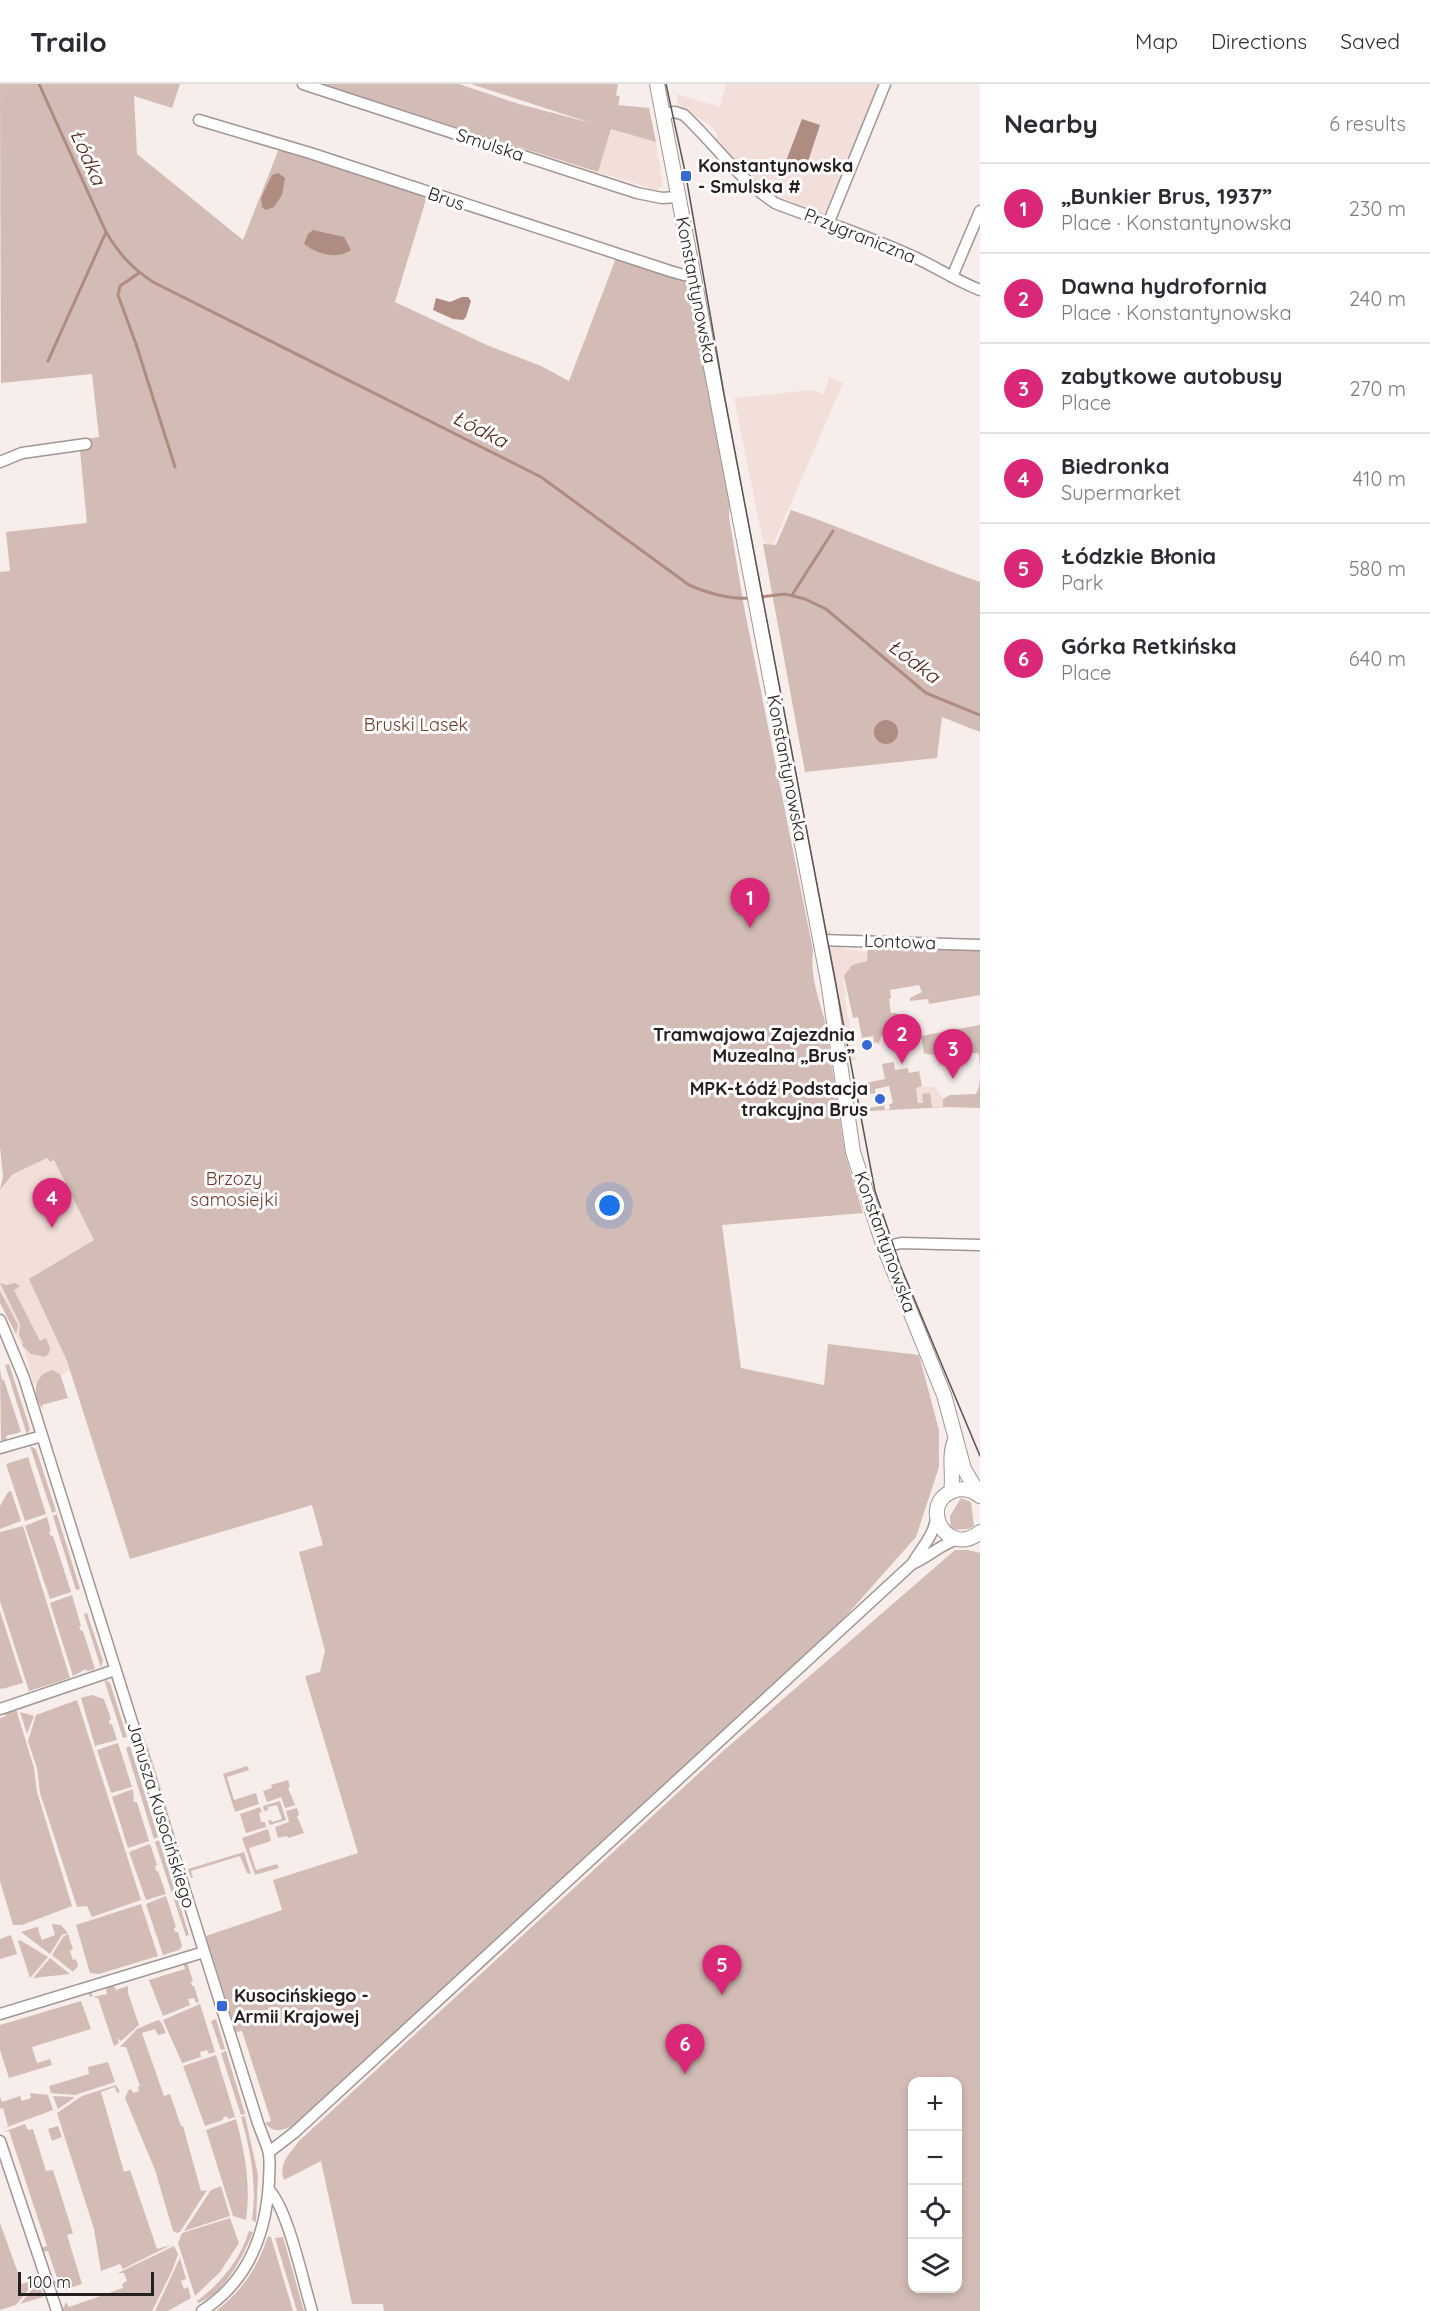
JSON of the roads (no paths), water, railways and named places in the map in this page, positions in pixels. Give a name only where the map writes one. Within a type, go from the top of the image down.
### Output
[{"type":"main road","name":"Konstantynowska","points":[[657,84],[820,940],[854,1152],[884,1247],[939,1381],[967,1477],[980,1496]]},
{"type":"main road","name":"Konstantynowska","points":[[951,1492],[951,1449],[955,1440]]},
{"type":"main road","points":[[980,1496],[966,1489],[951,1492],[940,1503],[937,1515],[938,1523],[945,1533],[980,1546]]},
{"type":"main road","points":[[962,1540],[980,1532]]},
{"type":"street","name":"Smulska","points":[[303,84],[636,193],[662,198],[678,197]]},
{"type":"street","points":[[828,224],[885,84]]},
{"type":"street","name":"Przygraniczna","points":[[662,114],[673,112],[684,115],[730,166],[755,189],[775,202],[914,257],[980,290]]},
{"type":"street","name":"Brus","points":[[199,120],[283,144],[670,271],[684,275],[694,274]]},
{"type":"street","points":[[952,277],[980,211]]},
{"type":"street","points":[[0,462],[22,453],[86,444]]},
{"type":"street","name":"Lontowa","points":[[820,940],[980,945]]},
{"type":"street","points":[[884,1247],[901,1243],[980,1245]]},
{"type":"street","name":"Janusza Kusocińskiego","points":[[0,1320],[22,1371],[256,2120],[269,2152],[268,2190],[261,2233],[250,2260],[227,2291],[202,2311]]},
{"type":"street","points":[[0,1448],[42,1436]]},
{"type":"street","points":[[269,2152],[295,2132],[912,1564],[930,1540],[937,1515]]},
{"type":"street","points":[[912,1564],[925,1559],[951,1541],[962,1540]]},
{"type":"street","points":[[0,1708],[116,1670]]},
{"type":"street","points":[[0,2013],[204,1952]]},
{"type":"street","points":[[0,2141],[57,2311]]},
{"type":"street","points":[[268,2190],[275,2196],[283,2212],[312,2311]]},
{"type":"waterway","name":"Łódka","points":[[39,84],[106,232],[132,266],[145,277],[541,477],[689,585],[720,596],[752,598]]},
{"type":"waterway","points":[[48,361],[106,232]]},
{"type":"waterway","points":[[139,273],[120,286],[118,295],[175,467]]},
{"type":"waterway","points":[[792,595],[833,531]]},
{"type":"waterway","name":"Łódka","points":[[759,597],[785,594],[805,599],[826,609],[926,693],[980,715]]},
{"type":"tram line","points":[[666,84],[686,176],[724,394],[875,1191],[900,1265],[980,1456]]},
{"type":"place","name":"Konstantynowska - Smulska #","points":[[686,176]]},
{"type":"place","name":"„Bunkier Brus, 1937”","points":[[750,928]]},
{"type":"place","name":"Tramwajowa Zajezdnia Muzealna „Brus”","points":[[867,1045]]},
{"type":"place","name":"Dawna hydrofornia","points":[[902,1064]]},
{"type":"place","name":"zabytkowe autobusy","points":[[953,1079]]},
{"type":"place","name":"MPK-Łódź Podstacja trakcyjna Brus","points":[[880,1099]]},
{"type":"place","name":"Biedronka","points":[[52,1228]]},
{"type":"place","name":"Łódzkie Błonia","points":[[722,1995]]},
{"type":"place","name":"Kusocińskiego - Armii Krajowej","points":[[222,2006]]},
{"type":"place","name":"Górka Retkińska","points":[[685,2074]]},
{"type":"park label","name":"Bruski Lasek","points":[[416,725]]},
{"type":"park label","name":"Brzozy samosiejki","points":[[234,1189]]}]
